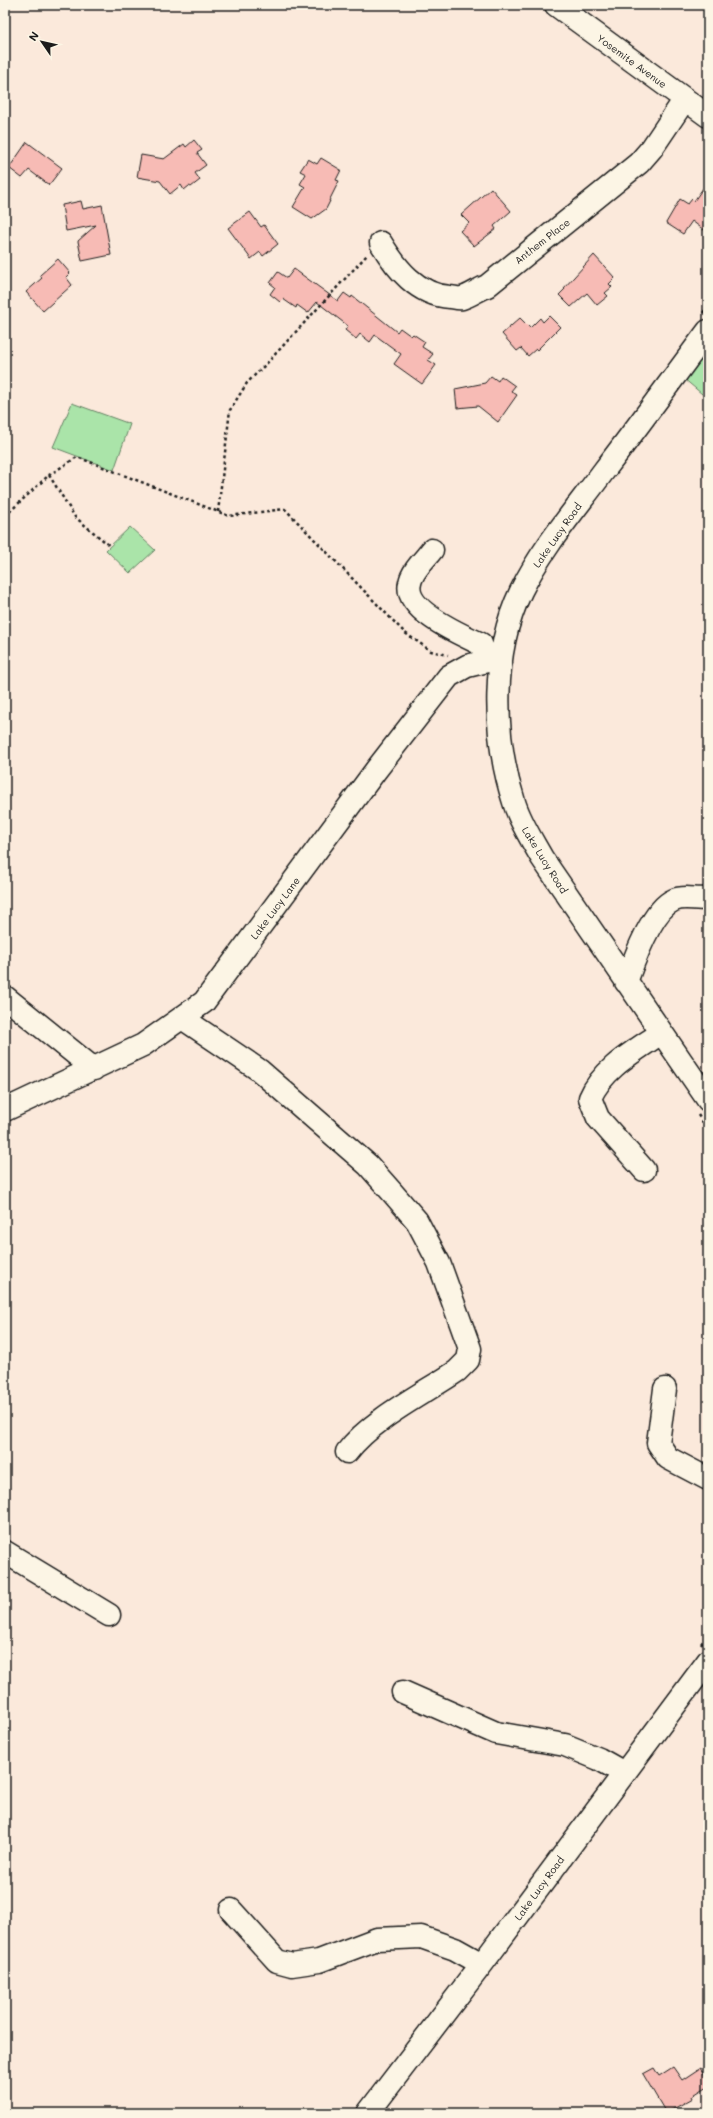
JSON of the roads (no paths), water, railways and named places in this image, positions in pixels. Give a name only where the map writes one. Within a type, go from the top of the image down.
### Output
[{"type":"street","name":"Yosemite Avenue","points":[[556,5],[708,116]]},
{"type":"street","name":"Anthem Place","points":[[381,242],[403,275],[426,291],[441,297],[462,298],[471,294],[487,286],[639,163],[652,148],[685,99]]},
{"type":"street","name":"Lake Lucy Road","points":[[702,1106],[661,1033],[542,858],[527,831],[514,803],[504,767],[498,700],[485,663],[511,617],[520,593],[531,573],[555,536],[704,324]]},
{"type":"street","points":[[432,550],[413,575],[409,584],[410,594],[419,606],[431,617],[450,629],[481,644],[485,663]]},
{"type":"street","name":"Lake Lucy Lane","points":[[5,1110],[143,1046],[204,1002],[376,770],[449,676],[485,663]]},
{"type":"street","points":[[626,982],[641,941],[663,909],[673,900],[684,897],[702,900],[708,898]]},
{"type":"street","points":[[5,997],[94,1069]]},
{"type":"street","points":[[182,1018],[259,1070],[368,1165],[417,1221],[439,1263],[470,1349],[468,1360],[458,1371],[381,1420],[356,1440],[347,1452]]},
{"type":"street","points":[[644,1170],[598,1118],[590,1098],[603,1077],[626,1057],[661,1033]]},
{"type":"street","points":[[664,1389],[658,1443],[668,1458],[708,1479]]},
{"type":"street","points":[[5,1552],[109,1615]]},
{"type":"street","name":"Lake Lucy Road","points":[[368,2113],[482,1964],[708,1662]]},
{"type":"street","points":[[403,1692],[496,1733],[565,1745],[599,1759],[624,1773]]},
{"type":"street","points":[[231,1910],[277,1961],[292,1965],[319,1961],[376,1939],[421,1937],[455,1949],[482,1964]]}]
